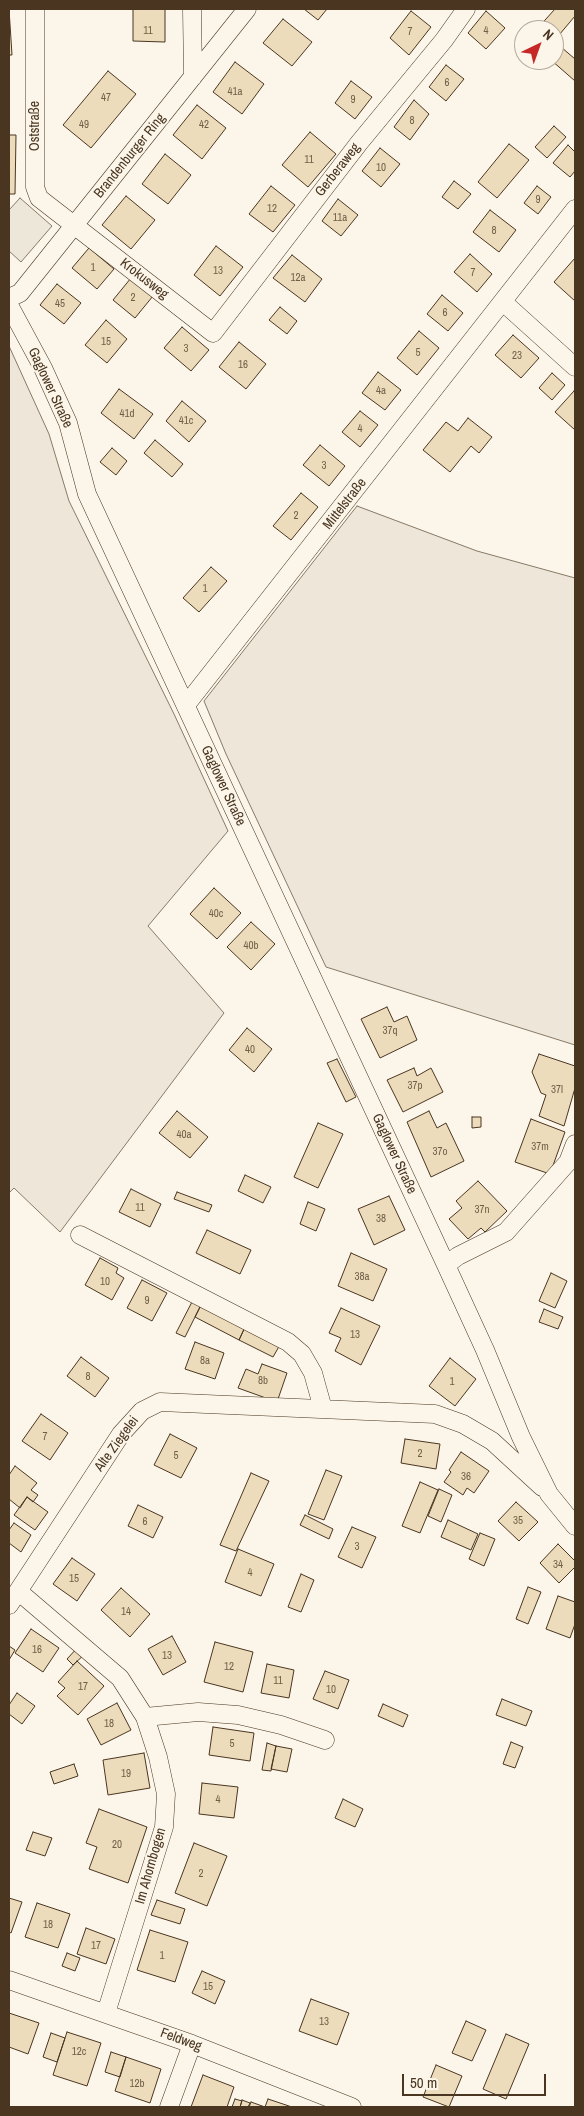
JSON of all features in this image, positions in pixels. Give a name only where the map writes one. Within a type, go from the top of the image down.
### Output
[{"type":"street","name":"Oststraße","points":[[35,9],[35,187],[39,198],[75,225]]},
{"type":"street","points":[[192,9],[193,77]]},
{"type":"street","name":"Brandenburger Ring","points":[[9,298],[20,293],[247,9]]},
{"type":"street","name":"Gerberaweg","points":[[213,334],[359,143],[444,40],[466,9]]},
{"type":"street","name":"Mittelstraße","points":[[186,706],[575,209]]},
{"type":"street","name":"Krokusweg","points":[[75,225],[213,334]]},
{"type":"street","points":[[504,302],[575,367]]},
{"type":"street","name":"Gaglower Straße","points":[[9,305],[43,368],[68,423],[87,494],[446,1265],[485,1350],[521,1437],[549,1494],[575,1526]]},
{"type":"street","points":[[446,1265],[458,1256],[506,1232],[568,1162],[575,1144]]},
{"type":"street","points":[[80,1235],[288,1342],[302,1354],[313,1373],[323,1409]]},
{"type":"street","name":"Alte Ziegelei","points":[[13,1598],[122,1434],[142,1411],[160,1402],[435,1414],[463,1424],[492,1441],[549,1494]]},
{"type":"street","points":[[492,1441],[509,1442],[521,1437]]},
{"type":"street","name":"Im Ahornbogen","points":[[13,1598],[120,1678],[145,1718],[158,1757],[166,1794],[164,1827],[106,2013]]},
{"type":"street","points":[[145,1718],[198,1712],[238,1715],[281,1725],[325,1740]]},
{"type":"street","name":"Feldweg","points":[[9,1980],[192,2044],[352,2107]]},
{"type":"street","points":[[168,2107],[192,2044]]},
{"type":"shaded area","points":[[20,198],[52,226],[21,262],[9,251],[9,210]]},
{"type":"shaded area","points":[[9,346],[49,434],[69,501],[174,714],[228,831],[148,926],[224,1013],[60,1232],[14,1188],[9,1193]]},
{"type":"shaded area","points":[[357,506],[477,551],[575,578],[575,1045],[326,967],[226,754],[204,701]]},
{"type":"building","points":[[9,9],[12,55],[9,55]]},
{"type":"building","points":[[133,9],[165,9],[165,42],[133,41]]},
{"type":"building","points":[[304,9],[327,9],[318,20]]},
{"type":"building","points":[[555,9],[575,9],[575,16],[564,29],[564,20],[545,20]]},
{"type":"building","points":[[411,11],[431,27],[409,55],[390,38]]},
{"type":"building","points":[[486,11],[505,28],[486,49],[468,33]]},
{"type":"building","points":[[283,19],[312,42],[292,66],[263,43]]},
{"type":"building","points":[[564,50],[575,59],[575,81],[562,70],[564,70]]},
{"type":"building","points":[[235,62],[264,84],[242,114],[213,92]]},
{"type":"building","points":[[446,65],[464,79],[446,101],[429,87]]},
{"type":"building","points":[[108,71],[136,94],[91,148],[63,125]]},
{"type":"building","points":[[351,81],[372,97],[355,119],[335,103]]},
{"type":"building","points":[[414,100],[429,114],[410,140],[394,127]]},
{"type":"building","points":[[197,105],[226,128],[202,159],[173,135]]},
{"type":"building","points":[[554,126],[566,137],[547,158],[535,147]]},
{"type":"building","points":[[310,132],[336,154],[308,187],[282,165]]},
{"type":"building","points":[[9,135],[16,135],[15,194],[9,194]]},
{"type":"building","points":[[509,144],[529,160],[497,198],[478,182]]},
{"type":"building","points":[[568,145],[575,152],[575,171],[570,177],[553,163]]},
{"type":"building","points":[[380,148],[400,164],[381,187],[362,171]]},
{"type":"building","points":[[165,154],[191,175],[168,204],[142,184]]},
{"type":"building","points":[[454,181],[471,194],[458,209],[442,197]]},
{"type":"building","points":[[271,186],[295,205],[273,232],[249,214]]},
{"type":"building","points":[[537,186],[551,197],[538,214],[524,203]]},
{"type":"building","points":[[126,196],[155,220],[131,249],[102,225]]},
{"type":"building","points":[[338,199],[358,215],[341,236],[322,221]]},
{"type":"building","points":[[490,210],[516,230],[499,252],[473,232]]},
{"type":"building","points":[[216,246],[243,267],[220,296],[194,275]]},
{"type":"building","points":[[89,248],[114,269],[97,289],[72,268]]},
{"type":"building","points":[[470,254],[492,274],[477,292],[454,272]]},
{"type":"building","points":[[292,255],[322,279],[305,302],[273,278]]},
{"type":"building","points":[[575,258],[575,301],[554,282]]},
{"type":"building","points":[[131,278],[153,296],[135,318],[113,300]]},
{"type":"building","points":[[57,284],[81,303],[64,324],[40,305]]},
{"type":"building","points":[[442,295],[463,313],[448,331],[427,314]]},
{"type":"building","points":[[280,307],[297,321],[287,334],[269,320]]},
{"type":"building","points":[[106,320],[127,339],[107,363],[85,345]]},
{"type":"building","points":[[182,327],[209,350],[191,371],[164,348]]},
{"type":"building","points":[[419,331],[439,348],[417,375],[397,358]]},
{"type":"building","points":[[513,335],[539,358],[521,378],[495,355]]},
{"type":"building","points":[[239,342],[266,364],[246,389],[219,367]]},
{"type":"building","points":[[378,372],[401,390],[385,410],[362,393]]},
{"type":"building","points":[[552,373],[565,385],[552,400],[539,388]]},
{"type":"building","points":[[119,389],[153,414],[134,439],[101,413]]},
{"type":"building","points":[[574,391],[575,393],[575,430],[555,412]]},
{"type":"building","points":[[182,401],[206,421],[189,442],[166,421]]},
{"type":"building","points":[[360,411],[378,425],[360,447],[342,432]]},
{"type":"building","points":[[468,418],[492,437],[479,453],[471,446],[450,472],[423,450],[446,422],[458,431]]},
{"type":"building","points":[[155,440],[183,464],[172,477],[144,453]]},
{"type":"building","points":[[320,445],[345,466],[329,486],[303,465]]},
{"type":"building","points":[[112,448],[127,461],[116,475],[100,462]]},
{"type":"building","points":[[301,493],[318,507],[291,540],[273,526]]},
{"type":"building","points":[[211,567],[227,581],[199,612],[183,598]]},
{"type":"building","points":[[214,888],[241,913],[217,939],[190,914]]},
{"type":"building","points":[[251,922],[275,944],[251,970],[227,947]]},
{"type":"building","points":[[387,1007],[394,1022],[407,1016],[417,1040],[380,1058],[361,1019]]},
{"type":"building","points":[[247,1028],[272,1049],[254,1072],[229,1050]]},
{"type":"building","points":[[539,1054],[575,1066],[575,1088],[564,1126],[539,1116],[546,1095],[541,1093],[532,1072]]},
{"type":"building","points":[[337,1059],[356,1097],[346,1102],[327,1063]]},
{"type":"building","points":[[414,1068],[417,1076],[431,1068],[443,1092],[403,1112],[387,1080]]},
{"type":"building","points":[[177,1111],[208,1137],[190,1158],[159,1133]]},
{"type":"building","points":[[429,1111],[437,1128],[446,1123],[464,1161],[431,1177],[407,1122]]},
{"type":"building","points":[[472,1117],[481,1117],[481,1127],[472,1128]]},
{"type":"building","points":[[531,1119],[565,1132],[550,1174],[515,1162]]},
{"type":"building","points":[[318,1123],[343,1134],[318,1188],[294,1177]]},
{"type":"building","points":[[245,1175],[271,1187],[263,1203],[238,1191]]},
{"type":"building","points":[[478,1181],[507,1211],[485,1232],[481,1228],[468,1239],[449,1219],[462,1208],[456,1201]]},
{"type":"building","points":[[131,1189],[161,1204],[150,1227],[119,1212]]},
{"type":"building","points":[[177,1192],[212,1205],[209,1212],[174,1199]]},
{"type":"building","points":[[389,1196],[405,1230],[374,1245],[358,1209]]},
{"type":"building","points":[[308,1202],[325,1209],[316,1231],[300,1224]]},
{"type":"building","points":[[207,1230],[251,1250],[240,1274],[196,1253]]},
{"type":"building","points":[[351,1253],[387,1269],[373,1301],[338,1286]]},
{"type":"building","points":[[100,1258],[118,1268],[116,1273],[124,1278],[112,1300],[85,1285]]},
{"type":"building","points":[[551,1273],[567,1281],[555,1308],[539,1301]]},
{"type":"building","points":[[142,1280],[167,1293],[152,1321],[127,1308]]},
{"type":"building","points":[[194,1298],[202,1303],[185,1337],[176,1333]]},
{"type":"building","points":[[202,1303],[246,1325],[239,1340],[195,1317]]},
{"type":"building","points":[[341,1308],[380,1326],[361,1365],[335,1351],[341,1338],[329,1333]]},
{"type":"building","points":[[544,1309],[563,1317],[558,1329],[539,1322]]},
{"type":"building","points":[[246,1325],[281,1343],[273,1357],[239,1340]]},
{"type":"building","points":[[195,1342],[224,1353],[215,1379],[185,1369]]},
{"type":"building","points":[[81,1357],[109,1378],[95,1397],[67,1376]]},
{"type":"building","points":[[450,1358],[476,1379],[455,1406],[429,1386]]},
{"type":"building","points":[[262,1364],[287,1373],[277,1402],[238,1388],[246,1369],[258,1374]]},
{"type":"building","points":[[41,1414],[68,1433],[50,1460],[22,1441]]},
{"type":"building","points":[[170,1434],[197,1448],[181,1478],[154,1465]]},
{"type":"building","points":[[405,1439],[440,1444],[436,1469],[401,1463]]},
{"type":"building","points":[[461,1452],[489,1471],[474,1493],[467,1488],[463,1495],[444,1482],[451,1472],[449,1470]]},
{"type":"building","points":[[15,1466],[37,1483],[31,1490],[38,1495],[33,1502],[27,1497],[20,1508],[9,1499],[9,1475]]},
{"type":"building","points":[[326,1470],[342,1476],[324,1520],[308,1514]]},
{"type":"building","points":[[251,1473],[269,1481],[236,1551],[220,1545]]},
{"type":"building","points":[[420,1482],[438,1490],[420,1533],[402,1526]]},
{"type":"building","points":[[439,1489],[452,1495],[441,1522],[428,1516]]},
{"type":"building","points":[[27,1497],[48,1512],[35,1530],[14,1515]]},
{"type":"building","points":[[516,1502],[538,1522],[519,1541],[498,1521]]},
{"type":"building","points":[[138,1505],[163,1517],[153,1538],[128,1526]]},
{"type":"building","points":[[305,1515],[333,1529],[329,1539],[300,1525]]},
{"type":"building","points":[[448,1520],[478,1534],[471,1550],[441,1537]]},
{"type":"building","points":[[14,1523],[31,1535],[21,1552],[9,1543],[9,1530]]},
{"type":"building","points":[[352,1527],[376,1537],[362,1568],[338,1557]]},
{"type":"building","points":[[480,1533],[495,1539],[484,1566],[469,1559]]},
{"type":"building","points":[[558,1544],[575,1561],[575,1567],[559,1583],[540,1563]]},
{"type":"building","points":[[238,1549],[274,1564],[261,1596],[225,1582]]},
{"type":"building","points":[[72,1558],[95,1574],[77,1601],[53,1584]]},
{"type":"building","points":[[301,1574],[314,1580],[301,1612],[288,1607]]},
{"type":"building","points":[[528,1587],[541,1592],[528,1624],[516,1619]]},
{"type":"building","points":[[121,1588],[150,1614],[130,1637],[101,1610]]},
{"type":"building","points":[[558,1596],[575,1602],[575,1624],[570,1638],[546,1629]]},
{"type":"building","points":[[31,1629],[59,1648],[43,1672],[15,1653]]},
{"type":"building","points":[[172,1636],[186,1662],[163,1675],[148,1649]]},
{"type":"building","points":[[215,1642],[253,1652],[243,1692],[204,1682]]},
{"type":"building","points":[[9,1646],[15,1650],[9,1660]]},
{"type":"building","points":[[79,1646],[86,1653],[73,1665],[67,1659]]},
{"type":"building","points":[[77,1661],[104,1686],[78,1715],[57,1696],[65,1688],[58,1682]]},
{"type":"building","points":[[267,1664],[294,1670],[289,1698],[261,1693]]},
{"type":"building","points":[[325,1671],[349,1680],[338,1709],[313,1699]]},
{"type":"building","points":[[17,1693],[35,1706],[22,1724],[9,1714],[9,1705]]},
{"type":"building","points":[[502,1699],[532,1711],[526,1726],[496,1715]]},
{"type":"building","points":[[117,1703],[131,1730],[101,1745],[87,1719]]},
{"type":"building","points":[[383,1704],[408,1715],[403,1727],[378,1716]]},
{"type":"building","points":[[213,1727],[254,1733],[250,1761],[209,1755]]},
{"type":"building","points":[[511,1742],[523,1747],[515,1768],[503,1764]]},
{"type":"building","points":[[267,1743],[276,1746],[271,1771],[262,1770]]},
{"type":"building","points":[[276,1746],[292,1749],[287,1772],[271,1769]]},
{"type":"building","points":[[144,1753],[150,1788],[108,1795],[103,1760]]},
{"type":"building","points":[[74,1764],[78,1776],[54,1784],[50,1772]]},
{"type":"building","points":[[202,1783],[238,1787],[234,1818],[199,1814]]},
{"type":"building","points":[[343,1799],[363,1809],[355,1827],[335,1818]]},
{"type":"building","points":[[99,1809],[147,1827],[128,1883],[89,1869],[97,1847],[86,1843]]},
{"type":"building","points":[[33,1832],[52,1838],[45,1856],[26,1850]]},
{"type":"building","points":[[194,1843],[227,1856],[207,1906],[175,1893]]},
{"type":"building","points":[[9,1898],[22,1902],[11,1933],[9,1932]]},
{"type":"building","points":[[157,1900],[185,1909],[180,1924],[151,1915]]},
{"type":"building","points":[[37,1903],[70,1914],[58,1948],[25,1937]]},
{"type":"building","points":[[86,1928],[115,1939],[106,1964],[77,1954]]},
{"type":"building","points":[[150,1930],[188,1942],[175,1982],[137,1970]]},
{"type":"building","points":[[67,1953],[80,1958],[75,1971],[62,1966]]},
{"type":"building","points":[[202,1971],[225,1981],[215,2004],[192,1993]]},
{"type":"building","points":[[311,1999],[349,2013],[337,2045],[299,2031]]},
{"type":"building","points":[[9,2013],[39,2023],[28,2054],[9,2047]]},
{"type":"building","points":[[466,2021],[486,2030],[472,2061],[452,2053]]},
{"type":"building","points":[[67,2032],[101,2043],[87,2086],[53,2075]]},
{"type":"building","points":[[51,2033],[65,2038],[57,2062],[43,2057]]},
{"type":"building","points":[[506,2034],[529,2044],[506,2099],[483,2089]]},
{"type":"building","points":[[111,2052],[126,2057],[120,2077],[105,2072]]},
{"type":"building","points":[[126,2057],[161,2069],[150,2103],[115,2091]]},
{"type":"building","points":[[436,2065],[462,2076],[449,2107],[423,2097]]},
{"type":"building","points":[[203,2075],[234,2087],[227,2107],[191,2107]]},
{"type":"building","points":[[235,2099],[242,2101],[240,2107],[232,2107]]},
{"type":"building","points":[[268,2099],[292,2107],[265,2107]]},
{"type":"building","points":[[242,2100],[250,2103],[248,2107],[240,2107]]},
{"type":"building","points":[[251,2102],[265,2107],[249,2107]]}]
